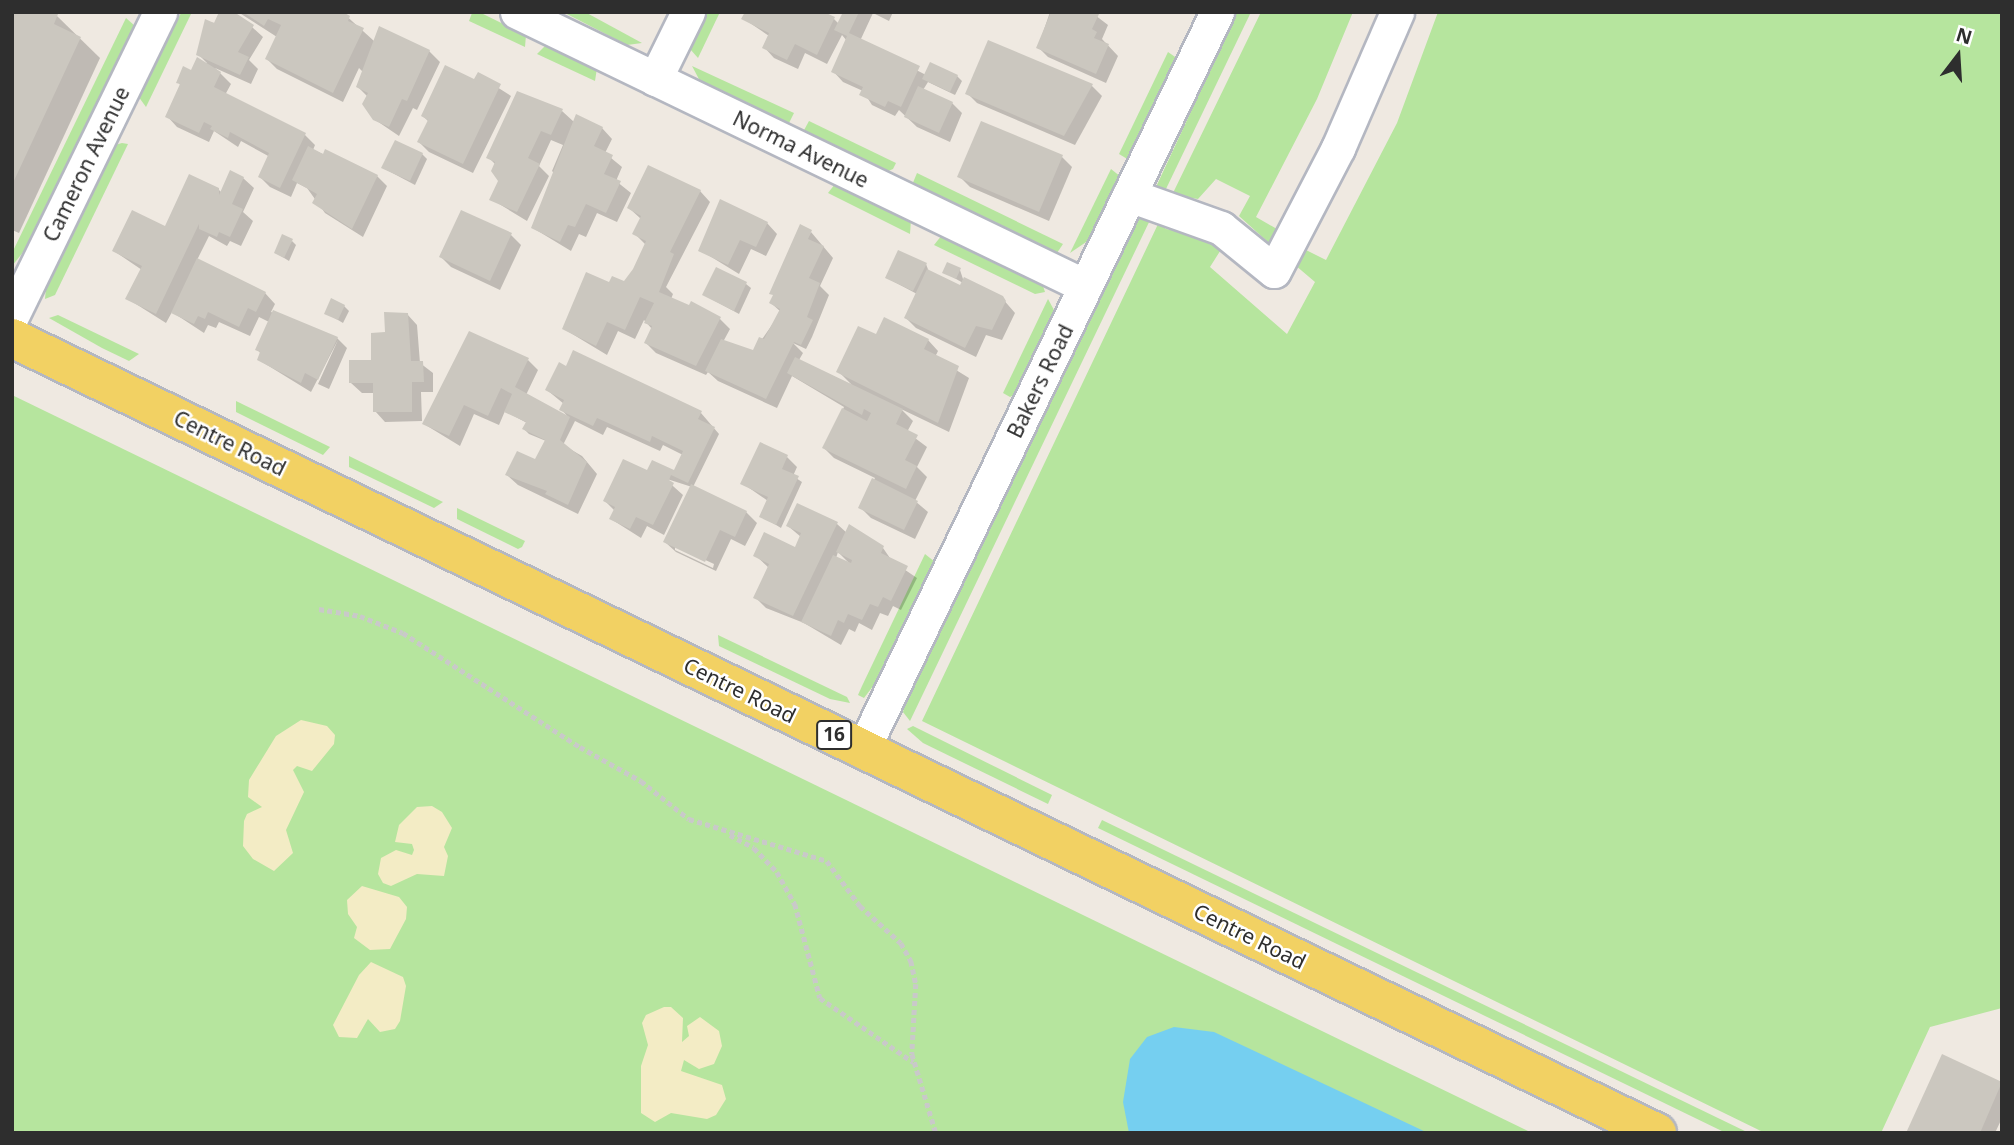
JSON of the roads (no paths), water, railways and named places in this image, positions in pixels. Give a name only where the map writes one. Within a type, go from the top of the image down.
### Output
[{"type":"main road","name":"Centre Road","points":[[12,338],[1657,1133]]},
{"type":"street","name":"Cameron Avenue","points":[[12,316],[160,12]]},
{"type":"street","name":"Norma Avenue","points":[[517,12],[1085,286]]},
{"type":"street","points":[[655,79],[688,12]]},
{"type":"street","name":"Bakers Road","points":[[863,749],[1217,12]]},
{"type":"street","points":[[1129,195],[1222,228],[1274,271],[1338,148],[1397,12]]},
{"type":"water","points":[[1174,1027],[1214,1032],[1428,1133],[1129,1133],[1123,1102],[1130,1059],[1147,1037]]}]
